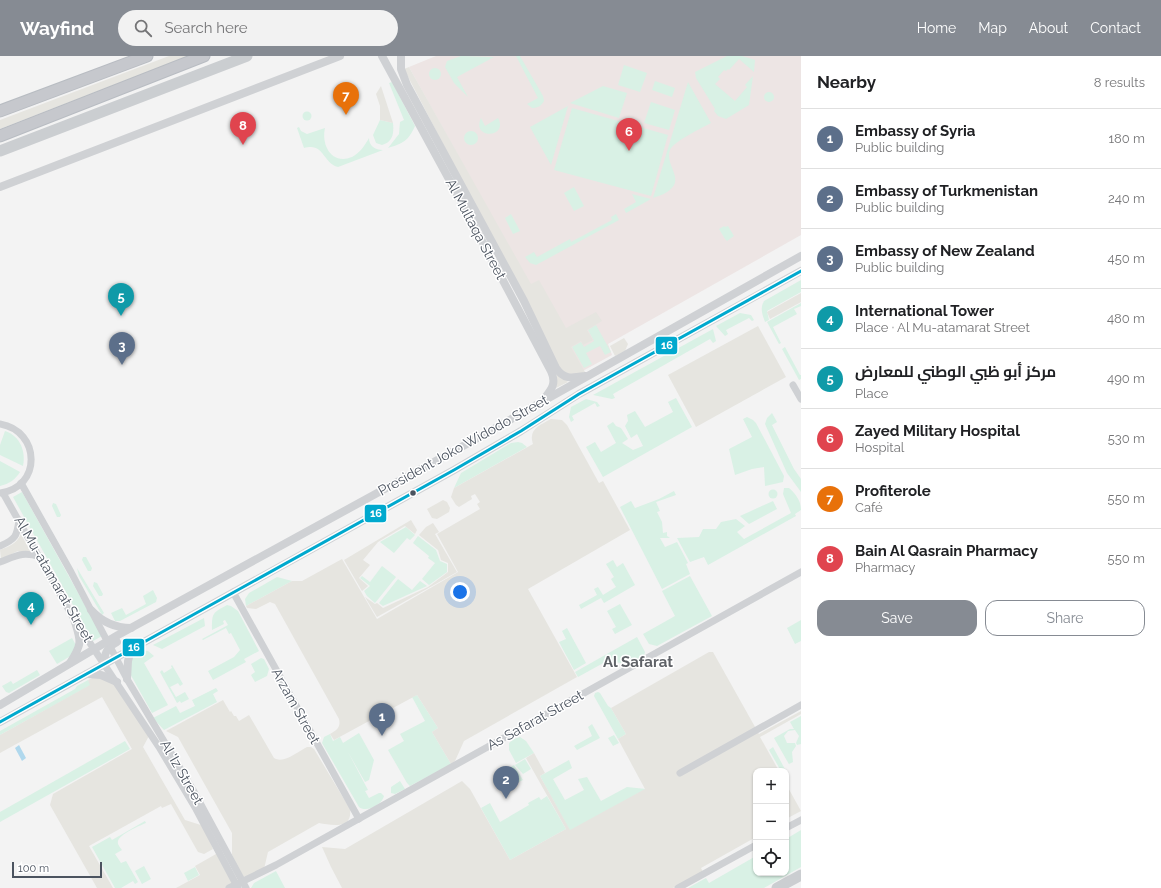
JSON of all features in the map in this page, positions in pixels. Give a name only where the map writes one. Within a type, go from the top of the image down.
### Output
[{"type":"highway","points":[[0,111],[147,56]]},
{"type":"highway","points":[[0,136],[204,56]]},
{"type":"main road","points":[[0,151],[247,56]]},
{"type":"main road","points":[[777,888],[801,875]]},
{"type":"street","points":[[0,186],[340,56]]},
{"type":"street","name":"Al Multaqa Street","points":[[382,56],[554,377],[554,384],[550,392],[540,403]]},
{"type":"street","name":"Al Multaqa Street","points":[[401,56],[401,69],[407,85],[524,301],[556,368],[559,373],[565,377],[570,378],[590,375]]},
{"type":"street","points":[[389,69],[391,65],[395,66],[407,85]]},
{"type":"street","name":"President Joko Widodo Street","points":[[0,705],[95,650],[109,644],[131,628],[540,403],[801,256]]},
{"type":"street","name":"President Joko Widodo Street","points":[[0,722],[454,470],[575,397],[801,271]]},
{"type":"street","points":[[793,385],[801,399]]},
{"type":"street","points":[[0,424],[11,426],[19,431],[25,438],[30,448],[31,459],[30,468],[21,483],[10,491],[2,493]]},
{"type":"street","name":"Al Mu-atamarat Street","points":[[21,483],[92,610],[116,657]]},
{"type":"street","name":"Al Mu-atamarat Street","points":[[2,493],[19,519],[74,619],[105,664]]},
{"type":"street","points":[[0,546],[11,541],[16,536],[19,519]]},
{"type":"street","points":[[0,562],[23,554],[31,554],[40,557]]},
{"type":"street","points":[[105,664],[105,654],[109,644],[230,579],[241,567]]},
{"type":"street","name":"As Safarat Street","points":[[229,888],[241,886],[801,572]]},
{"type":"street","name":"Arzam Street","points":[[233,592],[359,819]]},
{"type":"street","points":[[92,610],[99,618],[109,624],[131,628]]},
{"type":"street","points":[[69,665],[80,644],[80,638],[74,619]]},
{"type":"street","points":[[127,678],[131,650]]},
{"type":"street","name":"Al 'Iz Street","points":[[116,657],[193,790],[241,886]]},
{"type":"street","name":"Al 'Iz Street","points":[[105,664],[159,747],[241,886]]},
{"type":"street","points":[[87,674],[101,675],[117,682]]},
{"type":"street","points":[[680,773],[801,705]]},
{"type":"street","points":[[789,826],[801,820]]},
{"type":"street","points":[[678,888],[753,847]]},
{"type":"shaded area","points":[[436,56],[801,56],[801,235],[608,344],[612,355],[579,373],[409,67]]},
{"type":"green space","points":[[461,56],[494,57],[457,77],[468,97],[454,83],[445,67],[447,61]]},
{"type":"green space","points":[[516,56],[520,56],[543,96],[544,101],[538,107],[532,108],[527,104],[538,98]]},
{"type":"green space","points":[[727,56],[742,56],[755,60],[754,72],[739,59],[729,70],[724,70],[718,77],[720,79],[715,84],[735,101],[747,87],[745,85],[753,76],[749,105],[726,119],[718,116],[714,111],[715,109],[696,78],[695,72]]},
{"type":"green space","points":[[624,65],[647,73],[640,92],[618,85]]},
{"type":"green space","points":[[435,68],[439,70],[441,74],[439,78],[435,80],[431,78],[429,74],[431,70]]},
{"type":"green space","points":[[655,81],[675,88],[672,97],[652,90]]},
{"type":"green space","points":[[392,82],[415,126],[405,141],[388,148],[399,134],[400,122],[404,120],[389,83]]},
{"type":"green space","points":[[688,82],[711,123],[695,131],[673,146],[670,150],[669,156],[674,172],[675,182],[673,187],[667,192],[653,198]]},
{"type":"green space","points":[[603,86],[627,93],[619,118],[570,103]]},
{"type":"green space","points":[[769,92],[774,97],[769,102],[764,97]]},
{"type":"green space","points":[[651,102],[675,110],[669,130],[644,123]]},
{"type":"green space","points":[[568,106],[551,165],[530,127]]},
{"type":"green space","points":[[572,108],[668,135],[651,196],[554,170]]},
{"type":"green space","points":[[307,111],[312,116],[307,121],[302,116]]},
{"type":"green space","points":[[481,118],[485,126],[498,118],[500,125],[499,130],[495,133],[485,133],[481,130],[479,125]]},
{"type":"green space","points":[[380,120],[393,123],[391,139],[386,144],[382,145],[376,143],[373,135]]},
{"type":"green space","points":[[299,127],[301,131],[307,134],[325,128],[324,135],[327,147],[334,156],[339,158],[345,159],[355,155],[362,149],[369,138],[373,147],[383,150],[338,167],[333,165],[316,148],[304,148],[297,128]]},
{"type":"green space","points":[[471,131],[476,133],[478,138],[476,143],[471,145],[466,143],[464,138],[466,133]]},
{"type":"green space","points":[[574,187],[584,206],[574,211],[564,193]]},
{"type":"green space","points":[[632,194],[651,199],[626,213],[624,209],[636,202]]},
{"type":"green space","points":[[511,214],[520,231],[513,234],[505,218]]},
{"type":"green space","points":[[616,214],[619,220],[536,265],[530,263],[525,257],[534,252],[537,257],[570,239],[571,242],[612,220],[611,217]]},
{"type":"green space","points":[[724,226],[728,226],[734,236],[727,241],[719,229]]},
{"type":"green space","points":[[801,280],[801,292],[767,311],[769,320],[765,322],[762,311],[764,301]]},
{"type":"green space","points":[[801,303],[801,306],[794,309],[797,314],[773,327],[781,343],[779,344],[767,322]]},
{"type":"green space","points":[[740,313],[751,315],[754,320],[752,321],[749,318],[726,330],[728,334],[725,336],[716,326]]},
{"type":"green space","points":[[596,325],[611,352],[605,355],[600,346],[586,353],[592,364],[584,368],[572,347],[581,342],[584,347],[594,341],[588,330]]},
{"type":"green space","points":[[713,329],[716,341],[713,343],[710,339],[613,394],[615,398],[612,399],[593,395]]},
{"type":"green space","points":[[785,347],[801,375],[801,379],[799,380],[782,349]]},
{"type":"green space","points":[[676,398],[692,427],[603,477],[586,447],[595,442],[601,452],[616,443],[607,426],[613,422],[616,426],[621,428],[628,439],[622,443],[633,450],[643,446],[637,434],[631,438],[625,426],[628,421],[627,415],[635,411],[645,427],[673,412],[668,402]]},
{"type":"green space","points":[[586,399],[597,402],[600,406],[597,407],[595,403],[572,416],[574,420],[571,422],[569,417],[571,407]]},
{"type":"green space","points":[[772,413],[777,422],[772,425],[794,469],[801,479],[801,492],[787,473],[765,424],[767,418]]},
{"type":"green space","points":[[747,417],[756,423],[784,476],[783,482],[765,486],[764,467],[752,469],[735,475],[729,449],[752,437],[743,419]]},
{"type":"green space","points":[[5,431],[15,436],[21,445],[24,455],[23,466],[0,455],[0,445]]},
{"type":"green space","points":[[518,442],[527,447],[454,488],[461,473],[511,443]]},
{"type":"green space","points":[[0,461],[20,472],[12,481],[0,486]]},
{"type":"green space","points":[[784,488],[789,488],[796,495],[799,501],[801,510],[795,514],[796,516],[708,565],[704,557],[690,562],[677,538],[699,537],[703,529],[716,529],[721,522],[736,519],[745,526],[737,532],[744,539],[791,513],[783,494]]},
{"type":"green space","points":[[773,489],[778,494],[773,499],[768,494]]},
{"type":"green space","points":[[674,491],[676,495],[656,502],[660,511],[657,512],[662,522],[663,533],[667,532],[667,536],[670,538],[660,538],[665,547],[677,542],[688,563],[686,564],[690,574],[662,589],[620,507],[631,501],[635,508],[659,499]]},
{"type":"green space","points":[[22,492],[102,636],[93,641],[13,497]]},
{"type":"green space","points":[[773,501],[777,509],[749,524],[740,516]]},
{"type":"green space","points":[[53,503],[56,504],[61,515],[60,517],[57,517],[52,506]]},
{"type":"green space","points":[[406,527],[415,535],[410,540],[407,538],[394,553],[380,542]]},
{"type":"green space","points":[[418,536],[436,550],[440,561],[447,564],[447,572],[429,585],[422,579],[435,563],[413,543]]},
{"type":"green space","points":[[83,557],[86,557],[92,568],[91,571],[88,571],[82,560]]},
{"type":"green space","points":[[613,560],[617,567],[623,563],[635,585],[604,603],[601,598],[581,609],[579,605],[597,595],[594,589],[598,587],[603,595],[616,587],[611,579],[614,577],[606,564]]},
{"type":"green space","points":[[382,566],[396,577],[375,603],[364,591],[370,586],[360,578],[362,576],[370,582]]},
{"type":"green space","points":[[77,568],[104,613],[102,615],[79,576]]},
{"type":"green space","points":[[690,576],[712,616],[657,646],[649,644],[643,634],[675,616],[662,591]]},
{"type":"green space","points":[[277,577],[292,581],[246,606],[245,599],[249,593]]},
{"type":"green space","points":[[398,579],[412,590],[420,581],[427,586],[383,606],[379,603]]},
{"type":"green space","points":[[94,582],[97,583],[103,594],[102,596],[99,596],[93,586]]},
{"type":"green space","points":[[153,590],[157,598],[156,602],[120,621],[115,621],[111,613],[122,608],[126,615],[146,604],[143,596]]},
{"type":"green space","points":[[620,604],[632,625],[615,634],[612,629],[616,627],[607,611]]},
{"type":"green space","points":[[227,605],[238,611],[259,651],[244,659],[246,662],[213,680],[208,671],[234,657],[240,650],[231,633],[229,634],[226,628],[203,640],[202,639],[228,625],[225,620],[223,621],[224,624],[212,630],[212,620],[214,614]]},
{"type":"green space","points":[[204,618],[205,626],[162,649],[153,645]]},
{"type":"green space","points":[[801,620],[801,641],[795,644],[787,628]]},
{"type":"green space","points":[[567,628],[586,663],[574,670],[559,642],[566,639],[562,631]]},
{"type":"green space","points":[[637,637],[645,652],[644,656],[628,664],[607,661],[578,677],[575,672]]},
{"type":"green space","points":[[72,638],[77,647],[74,654],[57,664],[49,651]]},
{"type":"green space","points":[[142,650],[148,651],[154,656],[144,663],[168,705],[152,713],[128,670],[133,655]]},
{"type":"green space","points":[[261,658],[264,659],[269,669],[267,676],[255,682],[251,675],[255,672],[251,664]]},
{"type":"green space","points":[[172,665],[183,684],[180,686],[178,683],[170,687],[176,697],[185,692],[189,699],[181,703],[180,701],[177,703],[160,672],[162,670],[164,673],[172,668]]},
{"type":"green space","points":[[37,670],[40,675],[9,693],[6,692],[2,686],[11,681],[13,684]]},
{"type":"green space","points":[[88,680],[91,685],[0,735],[0,731],[75,689],[77,686]]},
{"type":"green space","points":[[216,688],[218,691],[213,694],[217,702],[164,730],[153,718],[176,706],[180,713],[195,706],[192,700]]},
{"type":"green space","points":[[598,692],[611,708],[626,734],[618,739],[594,696],[595,693]]},
{"type":"green space","points":[[417,695],[438,728],[432,732],[451,764],[410,786],[388,750],[404,741],[400,734],[425,721],[412,697]]},
{"type":"green space","points":[[801,716],[801,744],[797,745],[796,743],[799,736],[795,730],[788,731],[784,736],[787,743],[795,743],[796,746],[792,752],[793,762],[789,764],[790,766],[774,738],[790,729],[794,729],[790,722]]},
{"type":"green space","points":[[592,724],[600,738],[577,750],[574,746],[592,736],[588,727]]},
{"type":"green space","points":[[359,733],[374,760],[369,780],[365,782],[348,752],[368,790],[365,791],[369,798],[379,793],[384,796],[377,805],[369,809],[362,809],[359,807],[322,743],[324,737],[330,734],[333,741],[340,737],[343,743]]},
{"type":"green space","points":[[614,735],[619,743],[613,746],[608,738]]},
{"type":"green space","points":[[520,737],[526,741],[534,753],[516,763],[509,750],[509,743]]},
{"type":"green space","points":[[125,741],[130,749],[0,822],[0,812]]},
{"type":"green space","points":[[773,747],[784,768],[779,768],[769,750]]},
{"type":"green space","points":[[525,759],[531,769],[523,774],[515,765]]},
{"type":"green space","points":[[569,760],[572,768],[553,779],[565,800],[584,790],[578,779],[587,777],[601,801],[627,787],[646,789],[570,831],[540,776]]},
{"type":"green space","points":[[514,765],[523,780],[513,785],[505,771],[501,773],[506,782],[503,783],[498,774]]},
{"type":"green space","points":[[400,781],[405,789],[395,794],[391,793],[391,787]]},
{"type":"green space","points":[[547,796],[566,829],[510,860],[481,808],[490,803],[500,822],[529,805],[528,803],[539,797],[541,800]]},
{"type":"green space","points":[[145,821],[146,823],[130,830],[119,838],[118,843],[122,850],[115,854],[121,863],[126,861],[138,882],[135,884],[133,881],[121,888],[115,888],[92,847],[110,837],[112,840]]},
{"type":"green space","points":[[801,830],[801,867],[789,874],[789,840],[789,837]]},
{"type":"green space","points":[[753,858],[753,876],[785,876],[764,888],[688,888],[706,878],[709,883]]},
{"type":"green space","points":[[144,866],[151,879],[142,884],[135,871]]},
{"type":"green space","points":[[195,867],[199,875],[188,881],[184,873]]},
{"type":"green space","points":[[276,871],[285,888],[251,888],[254,883]]},
{"type":"sand","points":[[169,56],[188,56],[0,129],[0,120]]},
{"type":"sand","points":[[409,67],[531,284],[539,280],[566,328],[596,312],[602,321],[587,330],[593,340],[583,345],[581,341],[571,347],[585,372],[574,378],[562,373],[404,69]]},
{"type":"sand","points":[[381,86],[393,123],[380,120],[380,106],[376,94]]},
{"type":"sand","points":[[801,293],[801,302],[770,319],[767,312]]},
{"type":"sand","points":[[758,326],[786,377],[696,427],[668,375]]},
{"type":"sand","points":[[624,338],[628,344],[625,351],[615,356],[610,346]]},
{"type":"sand","points":[[557,374],[568,382],[556,388]]},
{"type":"sand","points":[[551,419],[562,420],[567,425],[599,483],[603,481],[630,530],[528,589],[577,677],[464,741],[455,761],[451,764],[432,732],[438,728],[417,695],[334,740],[330,734],[338,728],[339,719],[275,604],[270,602],[256,609],[247,608],[246,606],[292,581],[302,581],[342,559],[377,619],[458,572],[437,534],[480,509],[477,504],[480,502],[475,494],[471,496],[472,499],[459,507],[451,497],[454,488],[533,444],[532,435],[536,428]]},
{"type":"sand","points":[[443,500],[447,502],[450,508],[449,512],[437,519],[432,518],[427,509]]},
{"type":"sand","points":[[411,520],[417,530],[415,534],[405,526],[378,542],[363,560],[370,565],[359,578],[368,586],[362,591],[344,560]]},
{"type":"sand","points":[[433,523],[439,532],[435,534],[457,572],[377,617],[365,597],[383,608],[428,587],[448,572],[448,563],[441,560],[438,550],[419,535],[426,527]]},
{"type":"sand","points":[[21,534],[31,553],[18,551],[1,559],[0,550],[12,544]]},
{"type":"sand","points":[[709,652],[713,652],[759,734],[801,711],[801,714],[760,737],[777,768],[753,768],[753,839],[701,868],[703,872],[673,888],[342,888],[322,847],[345,849],[462,781],[470,789],[510,860],[566,829],[526,758],[534,753],[545,773],[540,776],[570,830],[645,789],[618,739],[626,734],[611,708]]},
{"type":"sand","points":[[105,672],[150,734],[143,747],[185,820],[204,826],[213,849],[204,854],[198,852],[171,804],[162,808],[161,806],[89,846],[113,888],[97,888],[50,805],[53,794],[132,749],[102,697],[0,753],[0,735],[90,685],[88,680]]},
{"type":"sand","points":[[223,700],[230,712],[231,711],[239,721],[249,715],[274,758],[282,760],[307,747],[314,749],[350,809],[350,816],[345,823],[340,825],[329,825],[319,823],[268,852],[264,869],[245,877],[241,875],[232,855],[232,833],[178,737],[166,731]]},
{"type":"sand","points":[[789,789],[801,811],[789,817]]},
{"type":"sand","points":[[216,854],[221,856],[234,878],[230,888],[176,888],[200,875],[195,866]]},
{"type":"water","points":[[19,745],[26,758],[22,761],[15,748]]},
{"type":"transit line","name":"16","points":[[0,722],[454,470],[521,431],[579,394],[801,271]]},
{"type":"place","name":"Profiterole","points":[[346,115]]},
{"type":"place","name":"Bain Al Qasrain Pharmacy","points":[[243,145]]},
{"type":"place","name":"Zayed Military Hospital","points":[[629,151]]},
{"type":"place","name":"مركز أبو ظبي الوطني للمعارض","points":[[121,316]]},
{"type":"place","name":"Embassy of New Zealand","points":[[122,365]]},
{"type":"place","name":"International Tower","points":[[31,625]]},
{"type":"place","name":"Embassy of Syria","points":[[382,736]]},
{"type":"place","name":"Embassy of Turkmenistan","points":[[506,799]]},
{"type":"district","name":"Al Safarat","points":[[638,662]]}]
